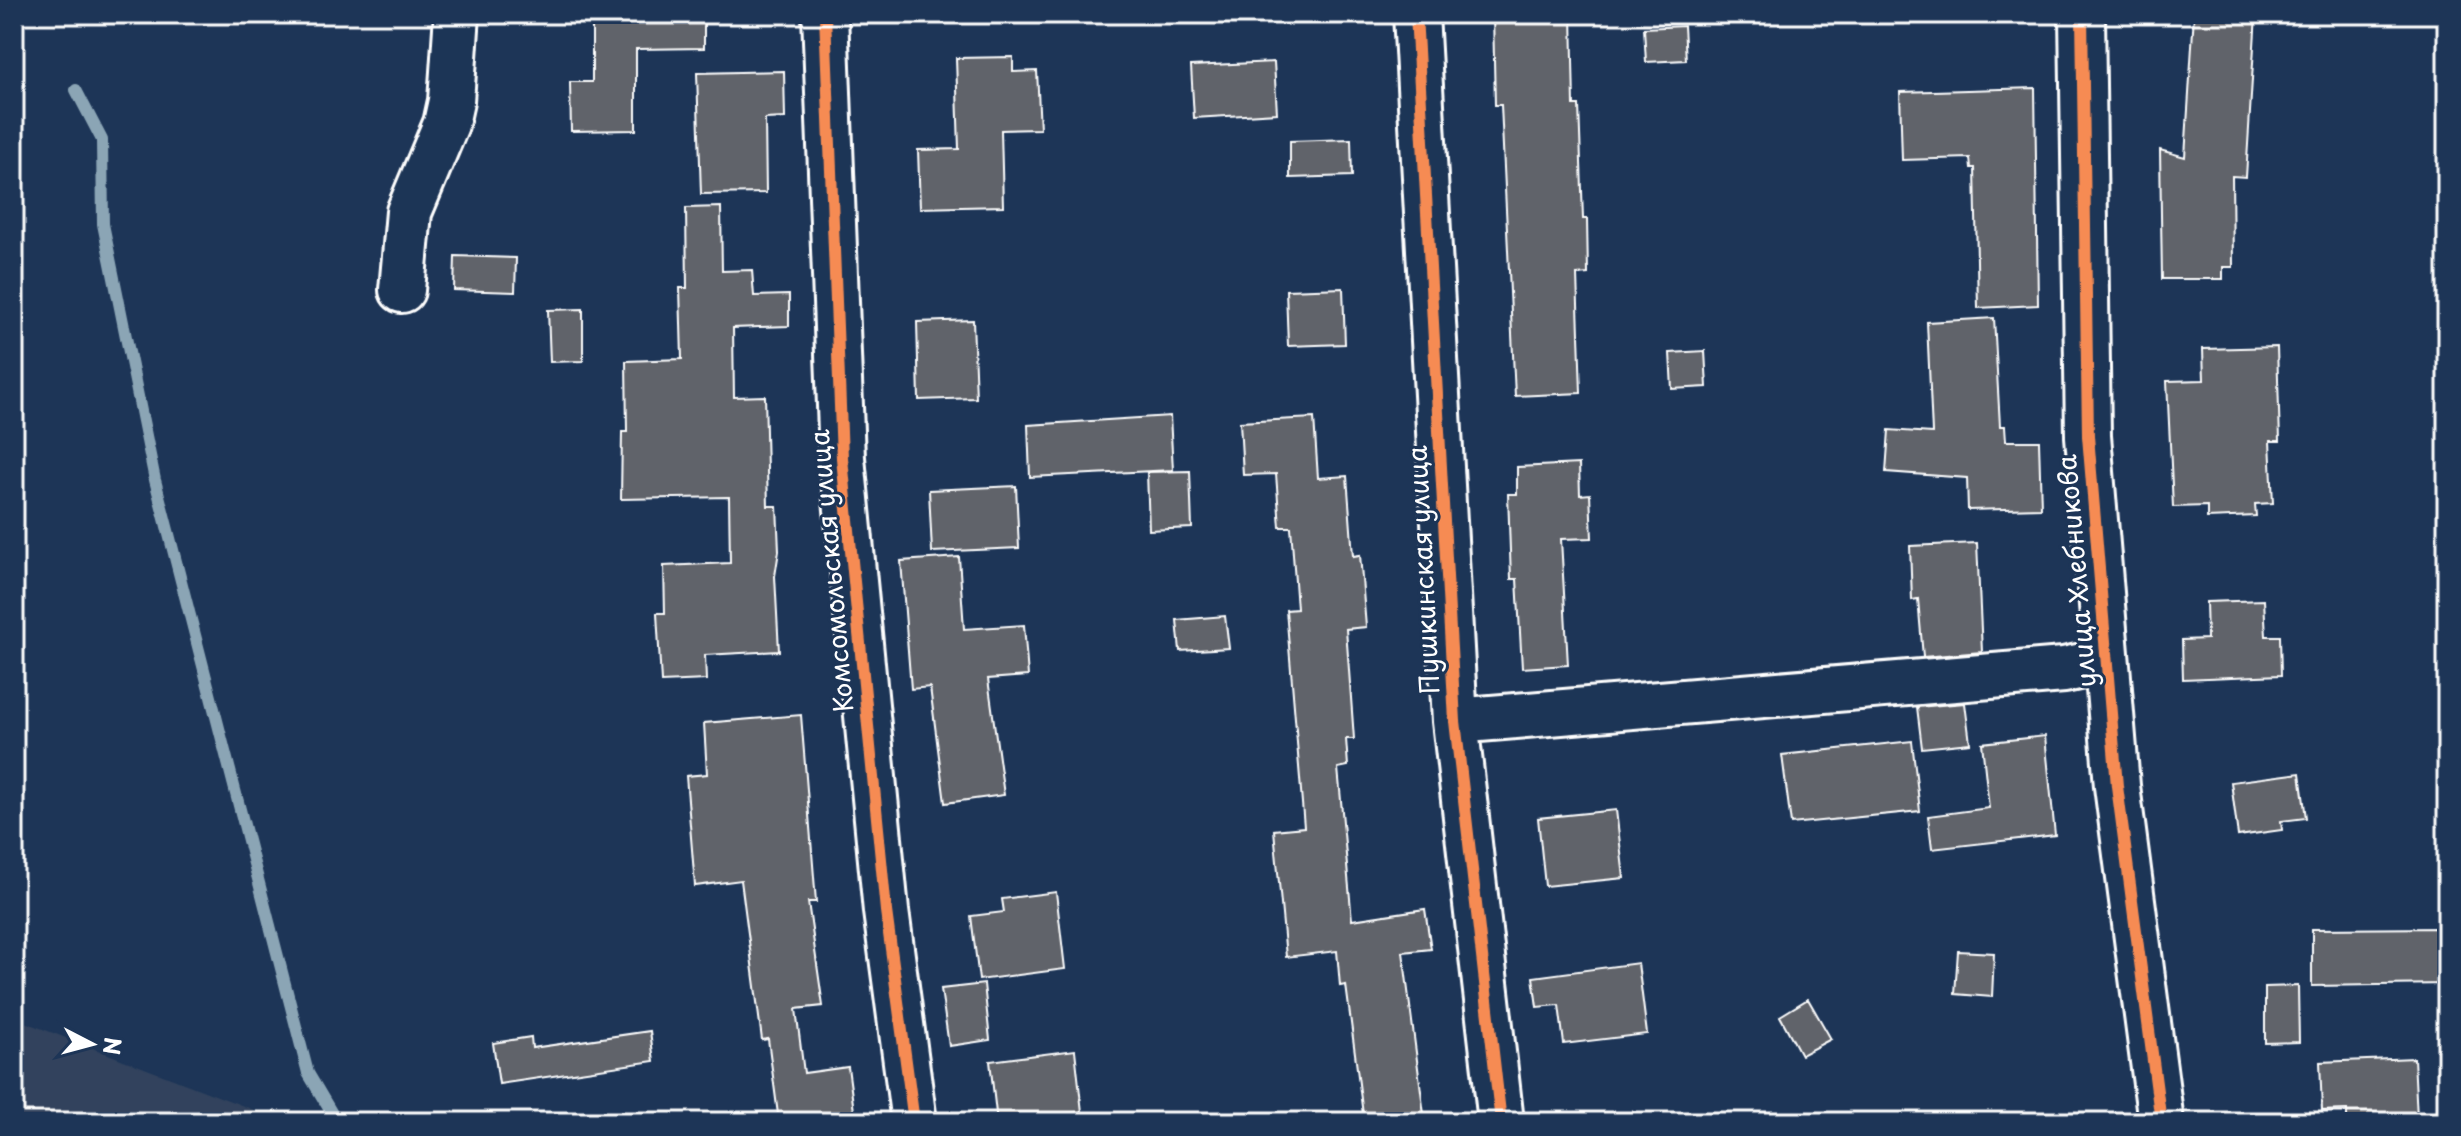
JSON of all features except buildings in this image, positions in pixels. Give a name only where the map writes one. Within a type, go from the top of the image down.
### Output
[{"type":"street","points":[[402,290],[409,212],[446,124],[451,101],[457,14]]},
{"type":"street","name":"Комсомольская улица","points":[[825,14],[842,458],[886,911],[914,1122]]},
{"type":"street","name":"Пушкинская улица","points":[[1416,14],[1455,721],[1501,1122]]},
{"type":"street","name":"улица Хлебникова","points":[[2082,14],[2088,436],[2117,786],[2161,1122]]},
{"type":"street","points":[[1455,721],[2064,670],[2106,661]]},
{"type":"shaded area","points":[[14,1018],[285,1122],[14,1122]]},
{"type":"waterway","points":[[76,90],[102,140],[103,224],[155,480],[308,1073],[337,1122]]},
{"type":"cycle path","points":[[825,14],[842,458],[886,911],[914,1122]]},
{"type":"cycle path","points":[[1416,14],[1455,721],[1501,1122]]},
{"type":"cycle path","points":[[2082,14],[2088,436],[2117,786],[2161,1122]]}]
